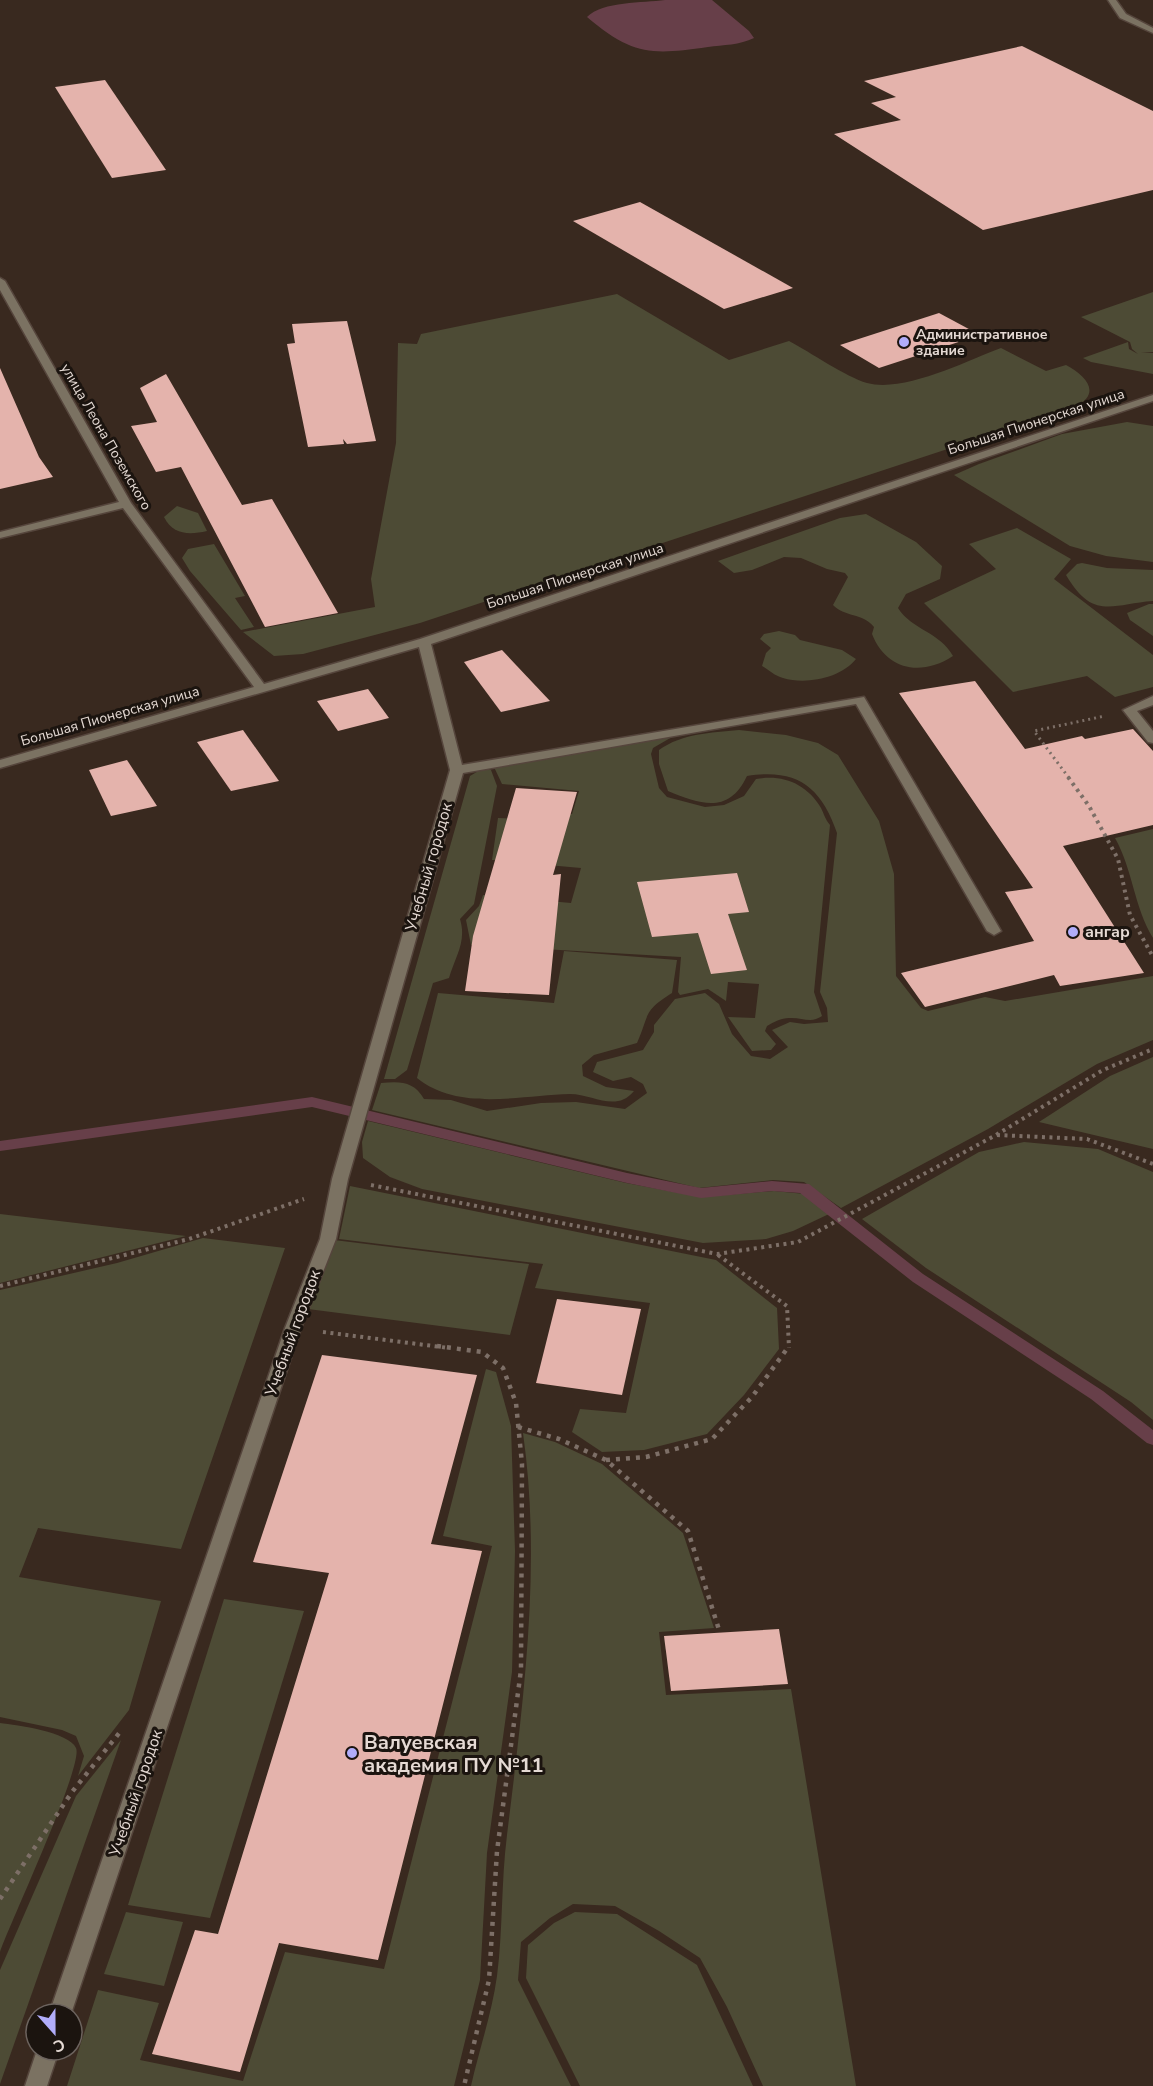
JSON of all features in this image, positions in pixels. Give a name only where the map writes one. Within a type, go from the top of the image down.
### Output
[{"type":"street","points":[[1112,0],[1123,16],[1153,31]]},
{"type":"street","name":"улица Леона Поземского","points":[[0,282],[126,504],[261,688]]},
{"type":"street","name":"Большая Пионерская улица","points":[[0,764],[424,642],[1153,398]]},
{"type":"street","points":[[1140,403],[1153,412]]},
{"type":"street","points":[[0,535],[126,504]]},
{"type":"street","points":[[424,642],[457,770],[860,700],[994,931]]},
{"type":"street","points":[[1153,700],[1129,710],[1153,739]]},
{"type":"street","name":"Учебный городок","points":[[64,2002],[293,1328],[328,1239],[340,1179],[457,770]]},
{"type":"street","points":[[36,2086],[44,2062]]},
{"type":"path","points":[[1129,710],[1034,731],[1089,806],[1118,859],[1130,915],[1139,936],[1153,957]]},
{"type":"path","points":[[0,1286],[189,1239],[295,1204],[340,1179],[717,1254],[798,1242],[996,1136],[1103,1070],[1153,1049]]},
{"type":"path","points":[[996,1136],[1087,1139],[1153,1164]]},
{"type":"path","points":[[606,1460],[646,1457],[712,1439],[752,1397],[789,1349],[787,1306],[717,1254]]},
{"type":"path","points":[[293,1328],[482,1352],[503,1368],[516,1403],[522,1464],[524,1549],[521,1670],[497,1851],[489,1980],[464,2086]]},
{"type":"path","points":[[518,1427],[558,1439],[606,1460],[688,1531],[720,1632]]},
{"type":"path","points":[[0,1899],[72,1792],[124,1726]]},
{"type":"shaded area","points":[[665,0],[712,0],[749,31],[754,38],[737,43],[689,50],[644,50],[617,39],[587,17],[613,5]]},
{"type":"shaded area","points":[[1153,292],[1153,352],[1141,353],[1153,353],[1153,374],[1091,362],[1083,358],[1128,342],[1129,349],[1138,354],[1132,349],[1130,342],[1081,317]]},
{"type":"shaded area","points":[[617,294],[729,360],[789,341],[849,375],[867,383],[882,385],[916,380],[1001,348],[1046,371],[1066,365],[1085,379],[1089,390],[1088,396],[1075,407],[420,623],[303,654],[274,656],[243,632],[375,607],[371,579],[396,443],[398,343],[417,344],[421,334]]},
{"type":"shaded area","points":[[1127,422],[1153,426],[1153,562],[1106,556],[1070,546],[954,475],[1062,434]]},
{"type":"shaded area","points":[[177,506],[198,513],[207,531],[188,533],[172,527],[164,517]]},
{"type":"shaded area","points":[[866,514],[916,542],[942,566],[940,579],[906,594],[898,608],[911,621],[941,641],[947,648],[953,656],[941,663],[917,668],[895,662],[886,656],[872,634],[874,627],[870,623],[842,612],[833,605],[848,577],[845,573],[827,569],[801,558],[784,557],[752,570],[734,573],[718,561],[840,518]]},
{"type":"shaded area","points":[[1017,528],[1071,559],[1054,579],[1153,655],[1153,687],[1115,697],[1087,676],[1013,692],[924,603],[996,569],[969,544]]},
{"type":"shaded area","points":[[214,544],[245,596],[235,598],[254,627],[241,630],[190,571],[182,558],[188,549]]},
{"type":"shaded area","points":[[1077,564],[1107,568],[1153,570],[1153,601],[1104,606],[1085,599],[1066,575]]},
{"type":"shaded area","points":[[1153,604],[1153,636],[1130,620],[1127,613]]},
{"type":"shaded area","points":[[779,631],[795,635],[800,640],[842,650],[856,659],[842,671],[822,678],[802,681],[780,677],[762,666],[766,653],[771,648],[760,639],[764,634]]},
{"type":"shaded area","points":[[739,730],[786,735],[818,743],[838,755],[879,821],[894,874],[896,976],[921,1008],[928,1011],[985,997],[1005,1001],[1153,976],[1153,1040],[1097,1064],[988,1129],[841,1208],[804,1182],[773,1180],[699,1188],[372,1110],[381,1083],[394,1082],[411,1086],[424,1099],[451,1100],[487,1111],[541,1103],[576,1102],[625,1109],[647,1093],[643,1084],[631,1077],[613,1081],[593,1072],[597,1062],[643,1050],[654,1032],[654,1025],[675,999],[705,993],[719,1004],[732,1034],[751,1056],[770,1059],[788,1047],[772,1030],[790,1022],[804,1024],[828,1022],[827,1008],[820,992],[837,833],[823,803],[814,792],[793,778],[764,774],[747,776],[740,788],[723,801],[714,803],[692,800],[668,791],[659,764],[659,750],[668,744],[697,735]]},
{"type":"shaded area","points":[[672,737],[653,748],[651,754],[659,788],[667,797],[705,807],[724,805],[744,796],[756,779],[776,778],[793,783],[809,793],[821,808],[830,825],[814,992],[822,1016],[810,1020],[783,1019],[767,1026],[765,1031],[776,1044],[771,1050],[752,1051],[728,1017],[755,1018],[759,984],[728,982],[726,1001],[708,989],[680,995],[678,992],[681,957],[471,945],[466,920],[479,906],[483,895],[571,903],[581,868],[492,860],[498,818],[542,820],[545,812],[572,814],[579,791],[502,784],[494,767]]},
{"type":"shaded area","points":[[480,770],[491,770],[497,786],[474,904],[460,919],[461,942],[449,978],[433,983],[407,1070],[395,1079],[384,1079],[470,776]]},
{"type":"shaded area","points":[[1153,829],[1153,938],[1115,838]]},
{"type":"shaded area","points":[[564,951],[677,960],[672,993],[662,999],[648,1014],[637,1043],[594,1055],[582,1065],[583,1076],[606,1087],[634,1091],[620,1101],[612,1102],[570,1094],[491,1099],[471,1098],[452,1095],[417,1078],[438,993],[554,1003]]},
{"type":"shaded area","points":[[1153,1057],[1153,1149],[1039,1122],[1110,1076]]},
{"type":"shaded area","points":[[368,1121],[626,1183],[701,1197],[774,1191],[805,1194],[829,1214],[793,1231],[766,1239],[703,1243],[422,1189],[390,1177],[363,1158],[362,1142]]},
{"type":"shaded area","points":[[1024,1142],[1098,1149],[1153,1172],[1153,1420],[1131,1402],[926,1268],[862,1219],[979,1152]]},
{"type":"shaded area","points":[[350,1186],[716,1260],[777,1308],[779,1349],[744,1395],[707,1434],[644,1450],[602,1452],[572,1432],[580,1409],[626,1413],[650,1303],[535,1288],[543,1264],[339,1239]]},
{"type":"shaded area","points":[[0,1214],[186,1236],[0,1283]]},
{"type":"shaded area","points":[[203,1238],[285,1248],[181,1549],[38,1528],[19,1577],[161,1601],[129,1710],[78,1776],[84,1756],[76,1736],[62,1730],[0,1717],[0,1290],[117,1263]]},
{"type":"shaded area","points":[[334,1240],[529,1264],[510,1335],[308,1309]]},
{"type":"shaded area","points":[[486,1369],[496,1372],[511,1426],[515,1551],[512,1672],[487,1853],[480,1980],[454,2086],[67,2086],[75,2062],[84,2062],[84,2033],[98,1990],[159,2003],[140,2060],[243,2081],[285,1952],[384,1969],[492,1546],[443,1536]]},
{"type":"shaded area","points":[[523,1433],[555,1442],[602,1464],[683,1533],[714,1628],[659,1632],[666,1695],[791,1689],[856,2086],[763,2086],[727,2007],[700,1958],[615,1906],[573,1904],[550,1918],[521,1942],[518,1980],[571,2086],[471,2086],[489,2018],[497,1976],[505,1853],[528,1635],[531,1534]]},
{"type":"shaded area","points":[[224,1599],[304,1611],[210,1918],[128,1905]]},
{"type":"shaded area","points":[[0,1723],[53,1734],[71,1742],[76,1748],[69,1783],[0,1952]]},
{"type":"shaded area","points":[[121,1740],[29,2002],[24,2002],[24,2016],[0,2084],[0,1970],[76,1796]]},
{"type":"shaded area","points":[[126,1912],[183,1922],[164,1986],[104,1974]]},
{"type":"shaded area","points":[[575,1912],[617,1914],[697,1965],[753,2086],[580,2086],[526,1978],[528,1945],[554,1923]]},
{"type":"building","points":[[1022,46],[1153,111],[1153,190],[983,230],[834,134],[901,120],[871,103],[896,97],[864,81]]},
{"type":"building","points":[[105,80],[166,170],[112,178],[55,87]]},
{"type":"building","points":[[640,202],[793,288],[724,309],[573,221]]},
{"type":"building","name":"Административное здание","points":[[939,313],[980,335],[879,368],[840,345]]},
{"type":"building","points":[[347,321],[376,441],[347,444],[343,439],[344,444],[308,447],[287,344],[295,343],[292,324]]},
{"type":"building","points":[[0,368],[39,457],[53,477],[0,489]]},
{"type":"building","points":[[166,374],[242,505],[272,499],[338,613],[265,627],[181,467],[156,472],[131,426],[157,422],[140,388]]},
{"type":"building","points":[[502,650],[550,701],[501,712],[464,662]]},
{"type":"building","points":[[975,681],[1025,749],[1082,736],[1085,739],[1133,729],[1153,751],[1153,825],[1063,846],[1144,973],[1060,986],[1054,975],[925,1007],[901,973],[1034,941],[1005,892],[1033,888],[899,693]]},
{"type":"building","points":[[368,689],[389,718],[338,731],[317,701]]},
{"type":"building","points":[[243,730],[279,781],[231,791],[197,742]]},
{"type":"building","points":[[127,760],[157,806],[111,816],[89,770]]},
{"type":"building","points":[[516,788],[577,792],[553,875],[561,874],[549,995],[465,991],[473,936]]},
{"type":"building","points":[[737,873],[749,912],[728,914],[747,970],[711,974],[698,933],[652,937],[637,882]]},
{"type":"building","points":[[557,1299],[641,1309],[622,1395],[536,1383]]},
{"type":"building","name":"Валуевская академия ПУ №11","points":[[322,1355],[477,1375],[431,1544],[482,1551],[378,1960],[279,1943],[240,2072],[152,2054],[195,1930],[218,1934],[329,1573],[253,1562]]},
{"type":"building","points":[[779,1629],[788,1684],[671,1691],[664,1636]]},
{"type":"waterway","points":[[0,1146],[312,1102],[627,1178],[701,1193],[772,1186],[804,1188],[918,1278],[1097,1395],[1153,1439]]},
{"type":"place","name":"Административное здание","points":[[904,342]]},
{"type":"place","name":"ангар","points":[[1073,932]]},
{"type":"place","name":"Валуевская академия ПУ №11","points":[[352,1753]]}]
